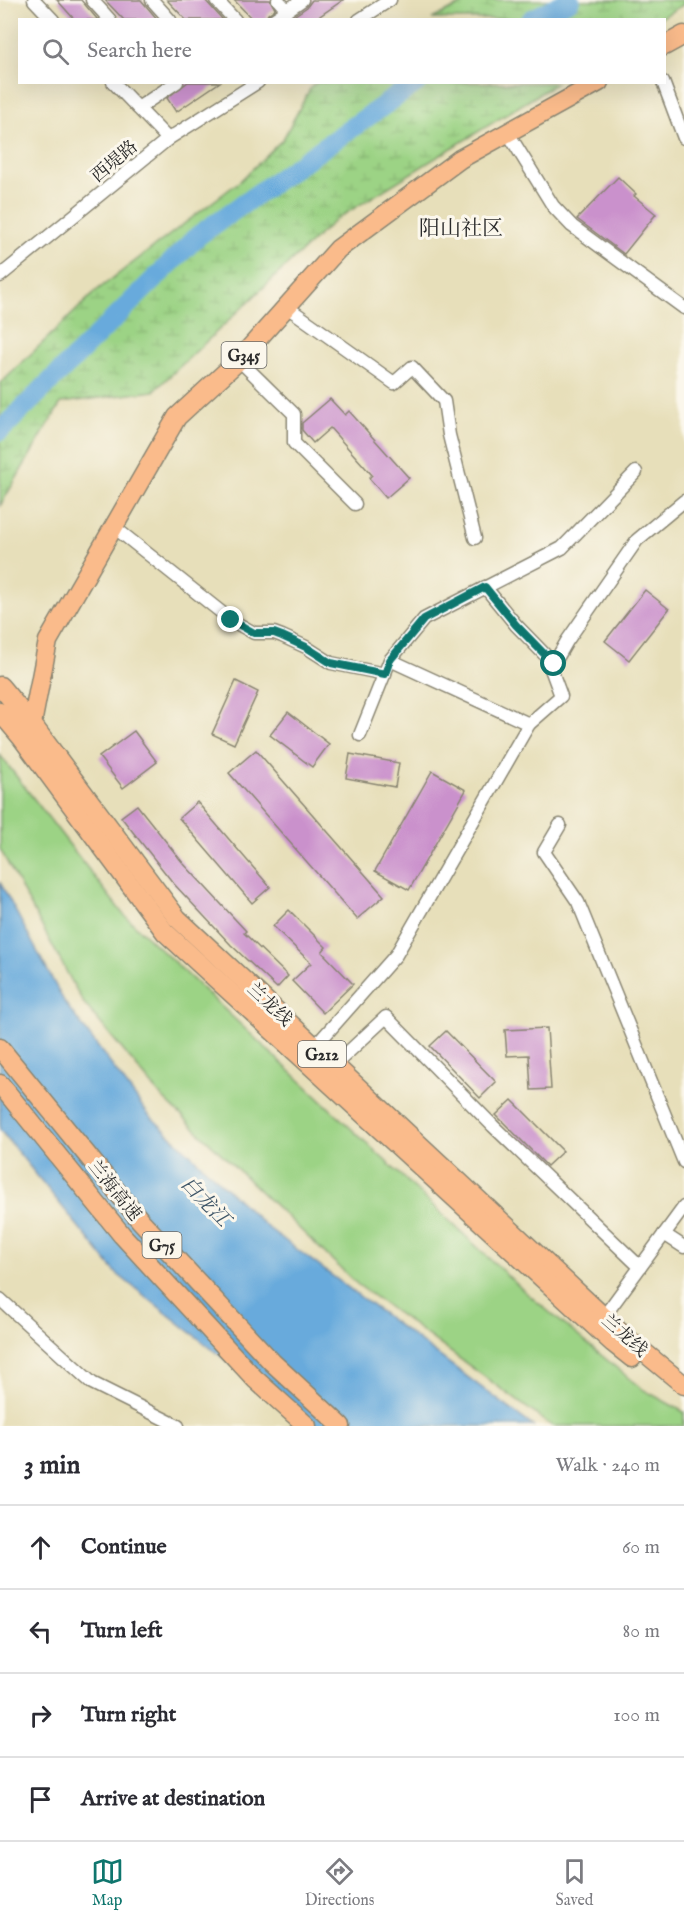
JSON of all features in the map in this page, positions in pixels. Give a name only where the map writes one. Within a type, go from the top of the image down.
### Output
[{"type":"highway","points":[[666,45],[684,35]]},
{"type":"highway","name":"G345","points":[[26,731],[48,641],[177,417],[239,360],[338,249],[460,159],[595,84]]},
{"type":"highway","name":"兰龙线","points":[[0,686],[26,731],[177,918],[309,1053],[600,1322],[684,1384]]},
{"type":"highway","name":"兰龙线","points":[[0,712],[26,731]]},
{"type":"highway","name":"兰海高速","points":[[0,1048],[140,1220],[272,1362],[341,1426]]},
{"type":"highway","name":"兰海高速","points":[[0,1084],[122,1235],[255,1378],[307,1426]]},
{"type":"highway","name":"兰龙线","points":[[600,1322],[613,1343],[684,1397]]},
{"type":"street","points":[[34,0],[51,18]]},
{"type":"street","points":[[92,0],[108,18]]},
{"type":"street","points":[[152,0],[168,18]]},
{"type":"street","points":[[216,0],[233,18]]},
{"type":"street","points":[[278,0],[287,10]]},
{"type":"street","points":[[276,18],[302,0]]},
{"type":"street","points":[[362,18],[390,0]]},
{"type":"street","points":[[115,84],[168,139]]},
{"type":"street","points":[[138,108],[172,84]]},
{"type":"street","name":"西堤路","points":[[0,276],[168,139],[255,84]]},
{"type":"street","points":[[664,84],[684,138]]},
{"type":"street","points":[[508,133],[553,206],[572,226],[684,308]]},
{"type":"street","points":[[287,307],[394,383],[411,367],[444,401],[449,435],[475,538]]},
{"type":"street","points":[[239,360],[294,414],[294,443],[355,504]]},
{"type":"street","points":[[360,735],[390,660],[424,619],[562,548],[636,472]]},
{"type":"street","points":[[309,1053],[396,956],[530,724],[561,696],[551,669],[567,641],[637,540],[684,501]]},
{"type":"street","points":[[114,527],[238,625],[254,633],[274,633],[282,636],[306,647],[331,663],[385,674]]},
{"type":"street","points":[[485,587],[516,625],[554,664]]},
{"type":"street","points":[[390,660],[530,724]]},
{"type":"street","points":[[560,825],[544,852],[578,902],[684,1162]]},
{"type":"street","points":[[328,1071],[386,1017],[493,1126],[640,1267]]},
{"type":"street","points":[[600,1322],[684,1207]]},
{"type":"street","points":[[664,1234],[684,1247]]},
{"type":"street","points":[[0,1299],[92,1383],[178,1426]]},
{"type":"green space","points":[[470,0],[684,0],[684,4],[661,18],[434,18]]},
{"type":"green space","points":[[315,84],[555,84],[335,220],[154,391],[61,403],[0,506],[0,384],[96,291],[240,181],[283,139],[311,87]]},
{"type":"green space","points":[[0,755],[123,914],[524,1291],[642,1389],[684,1412],[684,1426],[552,1426],[357,1284],[160,1095],[83,1002],[0,849]]},
{"type":"water","name":"白龙江","points":[[0,882],[65,1003],[148,1114],[267,1227],[533,1426],[312,1426],[116,1273],[0,1130]]},
{"type":"building","points":[[57,0],[81,0],[96,18],[73,18]]},
{"type":"building","points":[[105,0],[141,0],[156,18],[122,18]]},
{"type":"building","points":[[167,0],[205,0],[221,18],[184,18]]},
{"type":"building","points":[[234,0],[270,0],[275,9],[266,18],[251,18]]},
{"type":"building","points":[[312,0],[343,0],[317,18],[291,18],[307,7]]},
{"type":"building","points":[[185,84],[217,84],[176,112],[167,98]]},
{"type":"building","points":[[618,177],[636,194],[634,196],[656,214],[624,254],[577,219]]},
{"type":"building","points":[[330,399],[345,415],[349,411],[409,478],[386,498],[369,478],[372,475],[330,428],[313,443],[302,430],[302,423]]},
{"type":"building","points":[[645,590],[669,609],[629,660],[605,641]]},
{"type":"building","points":[[236,681],[258,692],[234,744],[212,734]]},
{"type":"building","points":[[288,712],[329,744],[312,767],[270,735]]},
{"type":"building","points":[[134,731],[157,762],[123,788],[99,757]]},
{"type":"building","points":[[256,750],[384,896],[357,919],[229,773]]},
{"type":"building","points":[[350,754],[399,763],[395,787],[346,778]]},
{"type":"building","points":[[432,771],[466,790],[409,890],[375,871]]},
{"type":"building","points":[[197,802],[270,887],[252,903],[179,818]]},
{"type":"building","points":[[137,805],[183,863],[246,931],[244,933],[288,976],[277,988],[231,945],[174,884],[121,817]]},
{"type":"building","points":[[289,910],[326,947],[322,952],[353,984],[323,1013],[292,981],[311,963],[273,926]]},
{"type":"building","points":[[547,1028],[551,1089],[531,1090],[529,1055],[507,1056],[505,1030]]},
{"type":"building","points":[[446,1031],[496,1082],[480,1098],[430,1046]]},
{"type":"building","points":[[512,1100],[563,1151],[547,1166],[496,1115]]},
{"type":"waterway","points":[[535,18],[570,0]]},
{"type":"waterway","points":[[0,431],[199,235],[414,84]]},
{"type":"district","name":"阳山社区","points":[[461,228]]},
{"type":"route","points":[[231,620],[254,633],[274,633],[282,636],[306,647],[331,663],[385,674],[390,660],[424,619],[485,587],[516,625],[554,664]]}]
